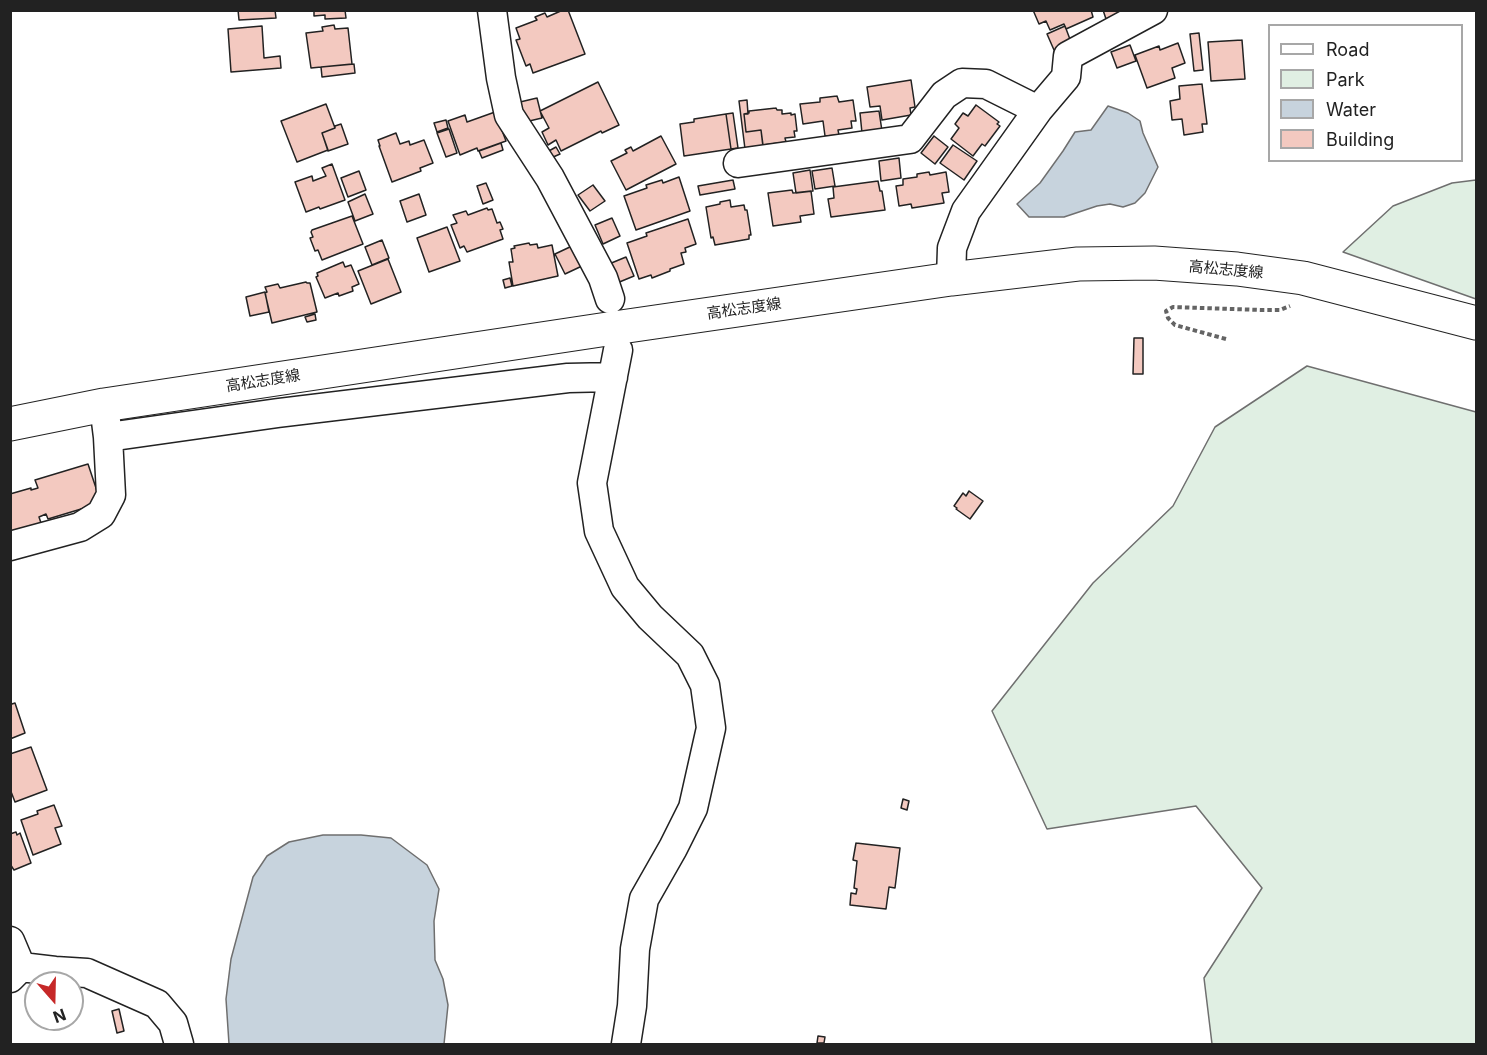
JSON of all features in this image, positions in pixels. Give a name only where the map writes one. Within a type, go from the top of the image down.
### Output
[{"type":"main road","name":"高松志度線","points":[[10,424],[104,405],[614,328],[951,279],[1078,264],[1154,263],[1237,269],[1303,278],[1476,323]]},
{"type":"street","points":[[492,10],[501,78],[509,115],[550,178],[603,278],[610,299]]},
{"type":"street","points":[[951,279],[952,248],[966,211],[1038,110],[1066,77],[1068,56],[1153,10]]},
{"type":"street","points":[[738,163],[910,139],[944,94],[962,83],[986,84],[1038,110]]},
{"type":"street","points":[[108,437],[278,413],[568,378],[615,364],[592,483],[599,531],[625,587],[650,617],[690,655],[705,685],[711,728],[693,808],[644,899],[635,949],[632,1006],[626,1044]]},
{"type":"street","points":[[10,546],[80,527],[101,514],[111,495],[104,405]]},
{"type":"street","points":[[10,941],[16,973],[55,971],[87,973],[157,1004],[173,1023],[179,1044]]},
{"type":"path","points":[[1226,339],[1175,325],[1168,318],[1166,311],[1173,307],[1280,310],[1293,305]]},
{"type":"green space","points":[[1476,180],[1476,299],[1343,252],[1393,206],[1452,183]]},
{"type":"green space","points":[[1307,366],[1476,412],[1476,1044],[1212,1044],[1204,978],[1262,888],[1196,806],[1047,829],[992,711],[1093,583],[1173,506],[1215,427]]},
{"type":"water","points":[[1108,106],[1128,113],[1140,121],[1158,167],[1145,193],[1135,203],[1123,207],[1110,204],[1064,217],[1029,217],[1017,204],[1040,183],[1075,132],[1091,130]]},
{"type":"water","points":[[323,835],[391,838],[427,865],[439,889],[434,921],[435,960],[443,979],[448,1005],[444,1044],[229,1044],[226,999],[231,959],[253,877],[267,856],[289,842]]},
{"type":"building","points":[[238,10],[275,10],[276,18],[239,20]]},
{"type":"building","points":[[314,10],[345,10],[346,18],[325,19],[325,15],[314,16]]},
{"type":"building","points":[[568,10],[585,54],[533,73],[530,64],[526,66],[516,40],[520,39],[516,28],[537,20],[535,17],[545,13],[547,17]]},
{"type":"building","points":[[1033,10],[1091,10],[1093,17],[1066,29],[1064,24],[1050,30],[1046,21],[1039,24]]},
{"type":"building","points":[[1103,10],[1121,10],[1122,12],[1106,19]]},
{"type":"building","points":[[334,25],[335,29],[348,28],[352,64],[311,68],[306,33],[323,31],[322,27]]},
{"type":"building","points":[[262,26],[264,58],[280,56],[281,68],[231,72],[228,29]]},
{"type":"building","points":[[1065,26],[1071,42],[1054,50],[1047,34]]},
{"type":"building","points":[[1199,33],[1203,70],[1194,71],[1190,34]]},
{"type":"building","points":[[1242,40],[1245,79],[1211,81],[1208,42]]},
{"type":"building","points":[[1178,43],[1185,63],[1172,68],[1175,78],[1147,88],[1135,55],[1159,46],[1160,50]]},
{"type":"building","points":[[1130,45],[1136,61],[1117,68],[1111,52]]},
{"type":"building","points":[[354,64],[355,73],[322,77],[321,67]]},
{"type":"building","points":[[911,80],[915,107],[910,108],[911,115],[882,120],[880,106],[870,107],[867,87]]},
{"type":"building","points":[[598,82],[619,125],[602,133],[601,131],[561,151],[556,140],[548,145],[542,132],[549,128],[540,111]]},
{"type":"building","points":[[1202,84],[1207,124],[1202,124],[1203,132],[1184,135],[1182,119],[1172,120],[1170,101],[1180,99],[1179,86]]},
{"type":"building","points":[[837,96],[839,102],[853,100],[856,121],[851,121],[852,128],[838,130],[839,135],[825,136],[823,121],[803,124],[800,104],[820,102],[820,98]]},
{"type":"building","points":[[537,98],[542,118],[525,122],[520,102]]},
{"type":"building","points":[[747,100],[748,114],[744,114],[746,132],[761,130],[763,147],[745,149],[739,101]]},
{"type":"building","points":[[326,104],[335,128],[322,133],[328,150],[297,162],[281,121]]},
{"type":"building","points":[[976,105],[999,122],[997,124],[1000,126],[985,146],[982,144],[973,156],[951,139],[959,128],[955,124],[963,113],[968,116]]},
{"type":"building","points":[[776,108],[782,110],[782,114],[795,114],[797,131],[794,131],[795,137],[785,138],[786,142],[763,145],[761,130],[746,132],[744,114],[749,111]]},
{"type":"building","points":[[879,111],[882,131],[862,133],[860,113]]},
{"type":"building","points":[[495,112],[506,141],[460,155],[448,121],[465,115],[467,122]]},
{"type":"building","points":[[733,113],[738,148],[731,149],[726,114]]},
{"type":"building","points":[[726,114],[731,149],[684,156],[680,124],[694,122],[694,119]]},
{"type":"building","points":[[446,120],[448,128],[437,132],[434,123]]},
{"type":"building","points":[[341,124],[348,144],[328,151],[322,133]]},
{"type":"building","points":[[449,129],[457,153],[446,157],[437,133]]},
{"type":"building","points":[[396,133],[400,144],[409,141],[410,145],[424,140],[433,163],[420,168],[421,171],[392,182],[378,140]]},
{"type":"building","points":[[661,136],[676,164],[626,190],[611,161],[627,153],[625,150],[631,147],[633,151]]},
{"type":"building","points":[[934,136],[948,147],[935,164],[921,153]]},
{"type":"building","points":[[501,143],[503,150],[482,158],[479,151]]},
{"type":"building","points":[[953,145],[977,161],[964,180],[940,163]]},
{"type":"building","points":[[556,147],[560,154],[551,158],[547,152]]},
{"type":"building","points":[[899,158],[901,178],[881,181],[879,161]]},
{"type":"building","points":[[332,164],[345,200],[306,212],[295,182],[312,176],[313,181],[326,176],[322,168]]},
{"type":"building","points":[[832,168],[835,186],[815,189],[812,171]]},
{"type":"building","points":[[810,170],[813,191],[796,193],[793,173]]},
{"type":"building","points":[[359,171],[366,190],[348,197],[341,178]]},
{"type":"building","points":[[929,172],[930,175],[946,172],[949,192],[942,193],[944,203],[912,208],[911,204],[899,206],[896,186],[903,185],[903,179]]},
{"type":"building","points":[[679,177],[690,211],[636,230],[624,196],[647,188],[646,185],[662,180],[663,183]]},
{"type":"building","points":[[733,180],[735,189],[700,195],[698,186]]},
{"type":"building","points":[[878,181],[885,210],[831,217],[828,199],[834,198],[833,187]]},
{"type":"building","points":[[486,183],[493,200],[483,204],[477,186]]},
{"type":"building","points":[[593,185],[605,201],[590,211],[578,195]]},
{"type":"building","points":[[792,190],[793,193],[811,191],[814,214],[800,216],[801,222],[773,226],[768,193]]},
{"type":"building","points":[[365,194],[373,214],[355,221],[348,202]]},
{"type":"building","points":[[419,194],[426,215],[407,222],[400,201]]},
{"type":"building","points":[[730,200],[731,207],[744,205],[747,210],[751,235],[749,239],[715,245],[713,237],[711,238],[706,207]]},
{"type":"building","points":[[487,208],[492,209],[497,223],[500,222],[503,239],[467,252],[464,246],[460,248],[451,225],[457,223],[453,215],[466,211],[468,215]]},
{"type":"building","points":[[352,216],[363,244],[322,260],[318,250],[315,251],[310,238],[313,237],[312,230]]},
{"type":"building","points":[[612,218],[620,236],[603,244],[595,225]]},
{"type":"building","points":[[688,219],[696,244],[685,248],[686,252],[681,253],[684,264],[652,278],[651,275],[639,279],[627,243],[647,236],[646,233]]},
{"type":"building","points":[[447,227],[460,261],[429,272],[417,238]]},
{"type":"building","points":[[382,240],[389,258],[372,265],[365,247]]},
{"type":"building","points":[[529,243],[530,245],[537,244],[538,248],[552,245],[558,276],[513,286],[509,262],[513,262],[511,249],[515,248],[514,246]]},
{"type":"building","points":[[572,246],[582,266],[565,274],[555,254]]},
{"type":"building","points":[[626,257],[634,276],[617,283],[609,264]]},
{"type":"building","points":[[388,259],[401,292],[371,304],[358,271]]},
{"type":"building","points":[[343,262],[345,267],[351,265],[359,284],[352,287],[353,291],[325,298],[316,277],[317,273]]},
{"type":"building","points":[[510,278],[512,286],[505,288],[503,280]]},
{"type":"building","points":[[310,283],[317,312],[272,323],[265,287],[278,284],[280,288]]},
{"type":"building","points":[[265,292],[269,312],[250,316],[246,297]]},
{"type":"building","points":[[315,314],[316,320],[307,322],[305,317]]},
{"type":"building","points":[[1134,338],[1143,338],[1143,374],[1133,374]]},
{"type":"building","points":[[88,464],[101,503],[48,519],[46,514],[39,517],[41,523],[10,532],[10,494],[38,488],[35,480]]},
{"type":"building","points":[[969,491],[983,501],[970,519],[954,506],[963,493],[966,496]]},
{"type":"building","points":[[10,701],[12,704],[15,703],[25,733],[10,739]]},
{"type":"building","points":[[31,747],[47,790],[15,802],[10,789],[10,754]]},
{"type":"building","points":[[903,799],[909,801],[907,810],[901,808]]},
{"type":"building","points":[[54,805],[62,826],[55,828],[61,844],[33,855],[21,820]]},
{"type":"building","points":[[16,832],[17,835],[20,833],[31,863],[14,870],[10,864],[10,834]]},
{"type":"building","points":[[856,843],[900,848],[895,888],[889,887],[886,909],[850,905],[851,893],[856,894],[857,889],[854,888],[857,861],[853,860]]},
{"type":"building","points":[[119,1009],[124,1031],[117,1033],[112,1011]]},
{"type":"building","points":[[818,1036],[825,1037],[824,1043],[817,1043]]}]
